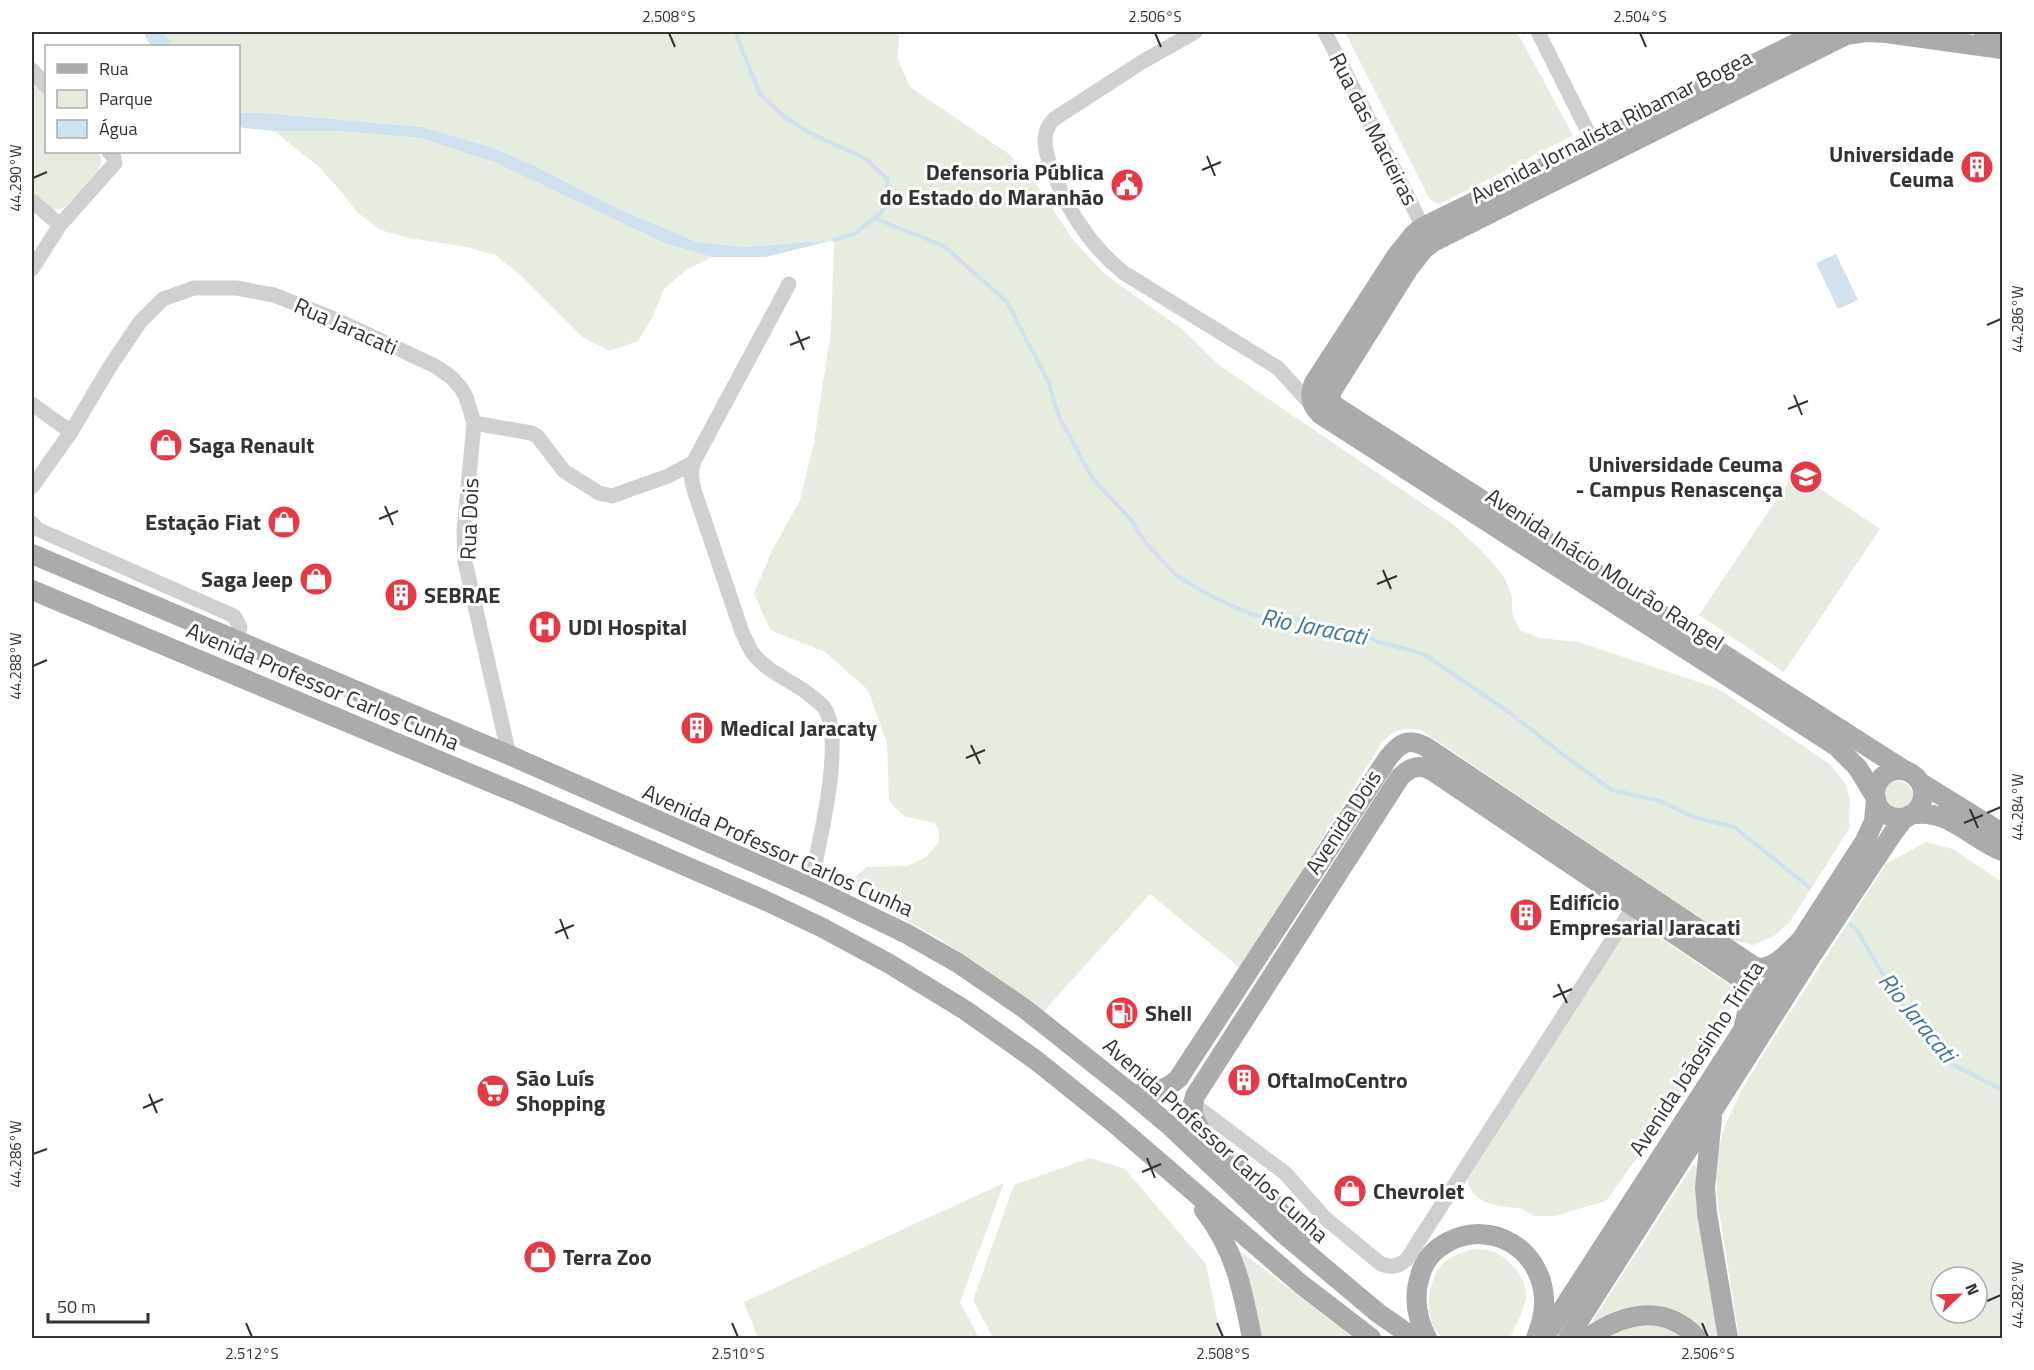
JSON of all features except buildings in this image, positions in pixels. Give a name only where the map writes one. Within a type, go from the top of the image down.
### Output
[{"type":"main road","name":"Avenida Jornalista Ribamar Bogea","points":[[1819,32],[1423,227],[1414,234],[1397,255],[1314,383],[1311,397],[1326,409],[1332,389],[1409,268],[1424,249],[1433,242],[1846,35],[1886,32],[2002,49]]},
{"type":"main road","points":[[1984,32],[2002,34]]},
{"type":"main road","name":"Avenida Inácio Mourão Rangel","points":[[1326,409],[1904,770]]},
{"type":"main road","name":"Avenida Inácio Mourão Rangel","points":[[1326,409],[1836,746],[1858,768],[1876,799]]},
{"type":"main road","name":"Avenida Professor Carlos Cunha","points":[[32,554],[509,755],[810,887],[908,934],[958,963],[1025,1009],[1132,1094],[1189,1144],[1284,1234],[1378,1313],[1414,1338]]},
{"type":"main road","name":"Avenida Professor Carlos Cunha","points":[[32,590],[533,800],[764,900],[888,963],[972,1015],[1037,1061],[1114,1123],[1302,1285],[1371,1338]]},
{"type":"main road","name":"Avenida Dois","points":[[1132,1094],[1155,1092],[1178,1079],[1388,758],[1400,746],[1415,741],[1755,967],[1772,966],[1801,940]]},
{"type":"main road","name":"Avenida Dois","points":[[1193,1104],[1400,777],[1409,769],[1420,766],[1431,770],[1750,985],[1752,994],[1743,1030]]},
{"type":"main road","points":[[2002,833],[1904,770],[1884,774],[1876,786],[1876,799],[1880,809],[1889,815],[1902,818],[1928,813],[1941,816],[2002,851]]},
{"type":"main road","points":[[1910,815],[1923,799],[1921,783]]},
{"type":"main road","name":"Avenida Joãosinho Trinta","points":[[1544,1338],[1871,831],[1876,799]]},
{"type":"main road","name":"Avenida Joãosinho Trinta","points":[[1568,1338],[1810,958],[1899,824],[1910,815]]},
{"type":"main road","points":[[1301,890],[1320,903]]},
{"type":"main road","points":[[1193,1104],[1197,1124],[1202,1134],[1281,1212],[1326,1270]]},
{"type":"main road","points":[[1714,1110],[1707,1167],[1707,1213],[1728,1338]]},
{"type":"main road","points":[[1189,1144],[1219,1152]]},
{"type":"main road","points":[[1184,1184],[1216,1225],[1229,1250],[1239,1275],[1252,1338]]},
{"type":"main road","points":[[1427,1338],[1420,1323],[1416,1302],[1418,1283],[1424,1265],[1435,1250],[1442,1245],[1458,1237],[1480,1233],[1494,1234],[1509,1240],[1527,1255],[1536,1269],[1544,1297],[1543,1314],[1536,1338]]},
{"type":"main road","points":[[1588,1338],[1614,1321],[1635,1315],[1659,1316],[1691,1332],[1697,1338]]},
{"type":"street","points":[[1195,32],[1142,62],[1054,119],[1047,129],[1044,141],[1058,186],[1077,221],[1093,243],[1113,264],[1278,368],[1326,409]]},
{"type":"street","name":"Rua das Macieiras","points":[[1325,32],[1423,227]]},
{"type":"street","points":[[1538,32],[1593,142]]},
{"type":"street","points":[[32,70],[45,85]]},
{"type":"street","points":[[32,269],[60,225],[112,157]]},
{"type":"street","points":[[32,201],[60,225]]},
{"type":"street","points":[[789,284],[693,463],[692,475],[694,490],[742,632],[751,651],[763,664],[814,698],[825,709],[829,721],[832,761],[827,801],[810,887]]},
{"type":"street","name":"Rua Jaracati","points":[[32,487],[71,432],[140,322],[163,299],[194,288],[236,288],[274,295],[337,320],[410,354],[451,377],[466,397],[474,423]]},
{"type":"street","points":[[32,404],[71,432]]},
{"type":"street","points":[[474,423],[537,436],[564,471],[599,493],[612,496],[668,476],[693,463]]},
{"type":"street","name":"Rua Dois","points":[[474,423],[464,530],[465,562],[509,755]]},
{"type":"street","points":[[32,523],[37,529],[234,616],[240,627],[237,640]]},
{"type":"street","points":[[106,585],[114,563]]},
{"type":"street","points":[[1193,1104],[1285,1173],[1325,1218],[1381,1264],[1390,1266],[1404,1262],[1634,906]]},
{"type":"green space","points":[[163,32],[899,32],[898,60],[910,87],[1009,154],[1039,188],[1073,240],[1106,275],[1183,330],[1220,366],[1454,525],[1485,554],[1504,577],[1512,596],[1512,613],[1520,630],[1539,638],[1578,642],[1717,688],[1831,765],[1846,785],[1850,800],[1849,829],[1789,923],[1774,936],[1753,945],[1731,940],[1421,730],[1400,730],[1382,742],[1241,969],[1150,894],[1042,1013],[1000,979],[955,949],[860,896],[856,888],[856,876],[867,867],[907,866],[926,857],[939,842],[939,832],[935,823],[904,816],[889,801],[887,743],[868,690],[825,652],[770,630],[754,593],[772,551],[800,500],[814,442],[831,330],[834,240],[746,247],[697,242],[619,209],[533,165],[491,147],[422,127],[266,113],[242,113],[240,112],[240,45],[172,45]]},
{"type":"green space","points":[[1345,32],[1517,32],[1573,135],[1440,204],[1430,200]]},
{"type":"green space","points":[[32,78],[45,94],[45,153],[99,153],[102,161],[98,171],[64,208],[53,210],[32,194]]},
{"type":"green space","points":[[274,131],[339,131],[420,138],[496,163],[664,243],[712,257],[686,270],[664,289],[653,316],[638,341],[610,351],[582,337],[519,274],[495,255],[380,230],[357,212],[319,167]]},
{"type":"green space","points":[[1795,472],[1880,529],[1784,672],[1699,615]]},
{"type":"green space","points":[[1897,781],[1908,786],[1913,797],[1908,808],[1897,813],[1886,808],[1881,797],[1886,786]]},
{"type":"green space","points":[[1926,842],[1953,849],[2002,882],[2002,1338],[1739,1338],[1718,1204],[1715,1165],[1723,1131],[1739,1095],[1886,864]]},
{"type":"green space","points":[[1634,920],[1737,990],[1738,997],[1722,1020],[1712,1052],[1606,1201],[1554,1216],[1534,1216],[1522,1209],[1483,1201],[1474,1194],[1468,1184],[1468,1178]]},
{"type":"green space","points":[[1090,1158],[1125,1169],[1206,1264],[1221,1338],[993,1338],[973,1300],[1014,1185]]},
{"type":"green space","points":[[1693,1165],[1697,1168],[1696,1205],[1718,1338],[1704,1338],[1670,1312],[1647,1306],[1625,1308],[1590,1325]]},
{"type":"green space","points":[[1004,1183],[960,1302],[979,1338],[758,1338],[744,1302]]},
{"type":"green space","points":[[1472,1249],[1489,1250],[1498,1254],[1511,1263],[1524,1283],[1525,1303],[1510,1338],[1450,1339],[1437,1333],[1432,1324],[1430,1291],[1438,1270],[1450,1258]]},
{"type":"green space","points":[[1240,1251],[1354,1338],[1259,1338]]},
{"type":"green space","points":[[1628,1323],[1663,1325],[1684,1338],[1601,1338]]},
{"type":"water","points":[[143,32],[163,32],[172,45],[150,45]]},
{"type":"water","points":[[240,112],[422,127],[491,147],[533,165],[619,209],[697,242],[746,247],[834,240],[766,257],[712,257],[664,243],[496,163],[420,138],[339,131],[274,131],[240,126]]},
{"type":"water","points":[[1836,254],[1858,300],[1838,309],[1816,263]]},
{"type":"waterway","points":[[737,32],[760,94],[783,116],[808,132],[866,159],[888,180],[882,212],[874,218]]},
{"type":"waterway","name":"Rio Jaracati","points":[[834,240],[856,233],[874,218],[944,246],[1007,302],[1048,381],[1059,417],[1093,479],[1131,520],[1145,542],[1177,576],[1211,596],[1253,615],[1299,619],[1342,627],[1379,642],[1424,654],[1510,713],[1612,790],[1660,801],[1693,817],[1734,827],[1809,887]]},
{"type":"waterway","name":"Rio Jaracati","points":[[1851,925],[1856,929],[1899,1001],[1954,1065],[2002,1090]]},
{"type":"place","name":"Universidade Ceuma","points":[[1977,167]]},
{"type":"place","name":"Defensoria Pública do Estado do Maranhão","points":[[1127,185]]},
{"type":"place","name":"Saga Renault","points":[[166,445]]},
{"type":"place","name":"Universidade Ceuma - Campus Renascença","points":[[1806,477]]},
{"type":"place","name":"Estação Fiat","points":[[284,522]]},
{"type":"place","name":"Saga Jeep","points":[[316,579]]},
{"type":"place","name":"SEBRAE","points":[[401,595]]},
{"type":"place","name":"UDI Hospital","points":[[545,627]]},
{"type":"place","name":"Medical Jaracaty","points":[[697,728]]},
{"type":"place","name":"Edifício Empresarial Jaracati","points":[[1526,915]]},
{"type":"place","name":"Shell","points":[[1122,1013]]},
{"type":"place","name":"OftalmoCentro","points":[[1244,1080]]},
{"type":"place","name":"São Luís Shopping","points":[[493,1091]]},
{"type":"place","name":"Chevrolet","points":[[1350,1191]]},
{"type":"place","name":"Terra Zoo","points":[[540,1257]]}]
